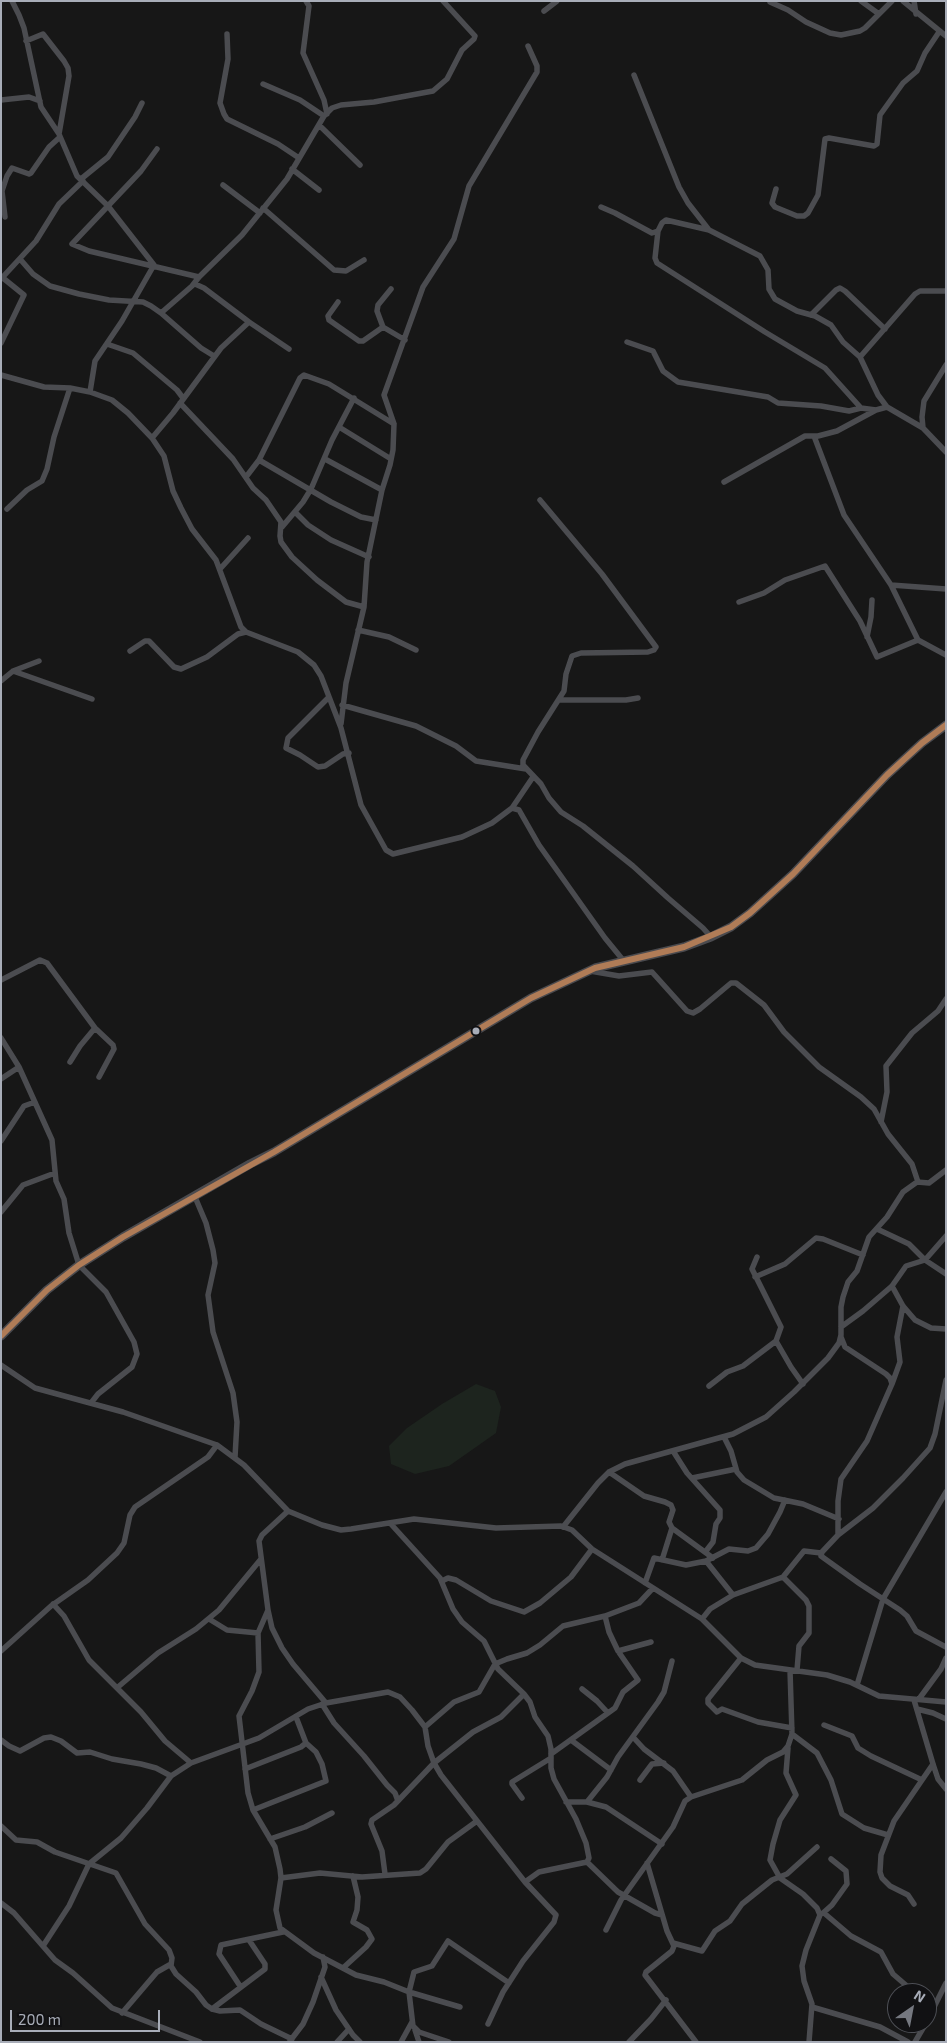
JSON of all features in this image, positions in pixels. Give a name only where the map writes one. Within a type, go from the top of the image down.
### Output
[{"type":"main road","points":[[1,1336],[47,1290],[79,1265],[123,1237],[274,1152],[531,998],[565,980],[590,971],[623,960],[684,948],[731,927],[750,913],[793,874],[887,775],[922,743],[946,725]]},
{"type":"street","points":[[12,1],[19,14],[44,113],[59,136],[74,169],[82,180],[108,206],[154,265]]},
{"type":"street","points":[[306,1],[309,6],[302,53],[324,100],[326,115]]},
{"type":"street","points":[[161,313],[194,284],[242,235],[292,169],[326,115],[338,106],[374,102],[433,91],[443,84],[452,73],[462,50],[475,36],[443,1]]},
{"type":"street","points":[[544,11],[557,1]]},
{"type":"street","points":[[861,1],[879,14]]},
{"type":"street","points":[[770,2],[833,35],[862,30],[892,1]]},
{"type":"street","points":[[903,1],[916,14],[946,36]]},
{"type":"street","points":[[914,1],[916,14]]},
{"type":"street","points":[[776,189],[772,204],[775,207],[797,216],[804,216],[808,213],[818,195],[825,139],[876,145],[880,136],[880,115],[903,82],[918,69],[939,32]]},
{"type":"street","points":[[5,217],[2,191],[12,168],[31,173],[59,136],[69,76],[68,68],[43,34],[26,41]]},
{"type":"street","points":[[227,34],[228,59],[220,103],[224,114],[227,119],[278,144],[299,158]]},
{"type":"street","points":[[341,728],[342,705],[364,608],[369,557],[382,490],[391,460],[394,424],[384,395],[423,287],[454,239],[469,186],[537,72],[537,66],[528,46]]},
{"type":"street","points":[[634,75],[679,187],[688,203],[709,230]]},
{"type":"street","points":[[263,84],[300,100],[326,115]]},
{"type":"street","points":[[1,100],[29,97],[40,101]]},
{"type":"street","points":[[1,343],[24,295],[2,278],[36,241],[59,204],[108,157],[122,138],[142,103]]},
{"type":"street","points":[[319,125],[360,165]]},
{"type":"street","points":[[157,149],[142,171],[72,244],[89,251],[200,277]]},
{"type":"street","points":[[292,169],[319,190]]},
{"type":"street","points":[[223,185],[262,210],[334,270],[346,271],[364,260]]},
{"type":"street","points":[[601,207],[652,232],[658,231]]},
{"type":"street","points":[[861,408],[829,370],[765,332],[657,263],[655,258],[658,231],[662,223],[666,220],[709,230],[760,256],[768,270],[771,295],[780,303],[831,325],[844,342],[860,357],[878,395],[887,407],[923,428],[946,452]]},
{"type":"street","points":[[20,259],[33,274],[50,286],[79,294],[142,302],[161,313],[182,332],[214,356]]},
{"type":"street","points":[[90,392],[94,363],[149,277],[154,265]]},
{"type":"street","points":[[194,284],[204,288],[248,322],[289,349]]},
{"type":"street","points":[[811,315],[840,288],[885,329]]},
{"type":"street","points":[[391,289],[377,308],[383,327],[405,340]]},
{"type":"street","points":[[860,357],[916,292],[946,292]]},
{"type":"street","points":[[338,302],[328,316],[329,320],[359,340],[364,341],[383,327]]},
{"type":"street","points":[[152,438],[182,401],[214,356],[248,322]]},
{"type":"street","points":[[627,342],[653,352],[663,371],[678,382],[740,394],[768,397],[778,402],[849,411],[861,408],[876,410]]},
{"type":"street","points":[[107,344],[133,353],[177,390],[182,401],[233,459],[280,520],[282,528]]},
{"type":"street","points":[[923,428],[924,401],[946,365]]},
{"type":"street","points":[[1,375],[44,387],[70,388],[90,392],[112,400],[128,413],[152,438],[164,456],[180,508],[192,529],[216,560],[235,616],[246,632],[298,652],[314,665],[341,728],[361,805],[389,853],[393,854],[462,837],[492,823],[512,808],[533,777]]},
{"type":"street","points":[[246,477],[259,460],[302,376],[309,376],[329,384],[394,424]]},
{"type":"street","points":[[7,509],[27,490],[42,481],[70,388]]},
{"type":"street","points":[[354,398],[329,446],[311,489],[282,528],[280,536],[281,542],[296,561],[324,586],[346,602],[364,608]]},
{"type":"street","points":[[724,482],[805,436],[837,431],[876,410],[887,407]]},
{"type":"street","points":[[339,427],[391,460]]},
{"type":"street","points":[[814,436],[844,516],[891,585],[918,640],[946,655]]},
{"type":"street","points":[[325,459],[382,490]]},
{"type":"street","points":[[259,460],[331,502],[361,517],[376,520]]},
{"type":"street","points":[[540,500],[602,574],[656,647],[648,652],[575,654],[571,658],[564,691],[523,760],[526,769],[541,784],[549,798],[561,812],[583,826],[633,866],[711,937]]},
{"type":"street","points":[[295,512],[308,525],[331,540],[369,557]]},
{"type":"street","points":[[220,569],[248,538]]},
{"type":"street","points":[[739,602],[768,591],[778,583],[825,566],[860,621],[878,658],[918,640]]},
{"type":"street","points":[[891,585],[946,589]]},
{"type":"street","points":[[867,637],[872,600]]},
{"type":"street","points":[[358,630],[389,637],[416,650]]},
{"type":"street","points":[[130,650],[145,641],[149,641],[174,667],[181,669],[207,657],[238,634],[246,632]]},
{"type":"street","points":[[1,681],[13,671],[39,661]]},
{"type":"street","points":[[13,671],[92,699]]},
{"type":"street","points":[[328,697],[288,738],[286,748],[318,767],[325,766],[343,754],[348,753]]},
{"type":"street","points":[[558,700],[626,700],[638,698]]},
{"type":"street","points":[[342,705],[416,726],[456,746],[476,761],[526,769]]},
{"type":"street","points":[[512,808],[519,810],[523,815],[539,845],[605,938],[623,960]]},
{"type":"street","points":[[1,980],[40,960],[51,967],[58,980],[95,1028],[114,1047],[99,1077]]},
{"type":"street","points":[[590,971],[619,976],[647,971],[652,972],[687,1011],[693,1013],[734,982],[764,1005],[784,1032],[819,1067],[874,1108],[881,1123],[912,1164],[918,1182]]},
{"type":"street","points":[[881,1123],[888,1092],[885,1077],[886,1066],[915,1030],[938,1011],[946,999]]},
{"type":"street","points":[[70,1062],[95,1028]]},
{"type":"street","points":[[1,1038],[19,1067],[52,1140],[55,1173],[64,1199],[69,1233],[79,1265],[106,1292],[134,1342],[137,1354],[132,1367],[98,1394],[91,1403]]},
{"type":"street","points":[[1,1079],[19,1067]]},
{"type":"street","points":[[1,1141],[24,1106],[34,1102]]},
{"type":"street","points":[[563,1527],[609,1472],[625,1464],[724,1437],[766,1417],[803,1384],[837,1348],[841,1335],[840,1307],[848,1282],[857,1271],[870,1237],[900,1194],[918,1182],[929,1183],[946,1170]]},
{"type":"street","points":[[1,1212],[23,1185],[55,1173]]},
{"type":"street","points":[[195,1197],[206,1223],[214,1250],[215,1263],[208,1295],[209,1305],[213,1332],[233,1393],[237,1422],[235,1457]]},
{"type":"street","points":[[877,1229],[909,1244],[925,1260],[946,1274]]},
{"type":"street","points":[[841,1327],[892,1286],[907,1265],[925,1260],[946,1236]]},
{"type":"street","points":[[755,1276],[785,1264],[816,1238],[863,1255]]},
{"type":"street","points":[[709,1386],[727,1372],[743,1366],[776,1341],[781,1327],[755,1276],[752,1267],[757,1257]]},
{"type":"street","points":[[892,1286],[903,1306],[919,1323],[931,1328],[946,1329]]},
{"type":"street","points":[[838,1535],[838,1501],[841,1478],[869,1436],[900,1364],[897,1337],[903,1306]]},
{"type":"street","points":[[841,1335],[845,1348]]},
{"type":"street","points":[[776,1341],[803,1384]]},
{"type":"street","points":[[837,1348],[845,1348],[886,1374],[892,1384]]},
{"type":"street","points":[[1,1365],[35,1388],[159,1424],[217,1445],[235,1457],[288,1511],[322,1526],[340,1530],[365,1528],[414,1518],[496,1528],[553,1525],[563,1527],[572,1530],[592,1549],[702,1619],[741,1658],[755,1666],[797,1670],[837,1678],[879,1696],[946,1702]]},
{"type":"street","points":[[821,1553],[838,1535],[873,1508],[930,1448],[935,1434],[946,1380]]},
{"type":"street","points":[[724,1437],[739,1475],[748,1482],[768,1495],[804,1504],[839,1519]]},
{"type":"street","points":[[1,1651],[53,1604],[88,1580],[122,1547],[130,1515],[135,1507],[208,1457],[217,1445]]},
{"type":"street","points":[[673,1450],[682,1466],[720,1510],[715,1537],[706,1551]]},
{"type":"street","points":[[692,1478],[736,1469]]},
{"type":"street","points":[[609,1472],[644,1496],[671,1505],[673,1510],[669,1522],[672,1528],[706,1551],[713,1558]]},
{"type":"street","points":[[857,1685],[883,1599],[946,1492]]},
{"type":"street","points":[[645,1583],[653,1559],[686,1565],[706,1561],[729,1549],[748,1551],[756,1548],[768,1534],[785,1500]]},
{"type":"street","points":[[288,1511],[262,1535],[259,1542],[272,1628],[282,1648],[324,1703],[334,1723],[395,1793],[398,1801]]},
{"type":"street","points":[[390,1523],[442,1581],[453,1609],[462,1622],[484,1641],[495,1664],[505,1678],[524,1694],[530,1702],[535,1717],[546,1733],[551,1756],[550,1768],[554,1779],[576,1819],[586,1842],[589,1858],[587,1862]]},
{"type":"street","points":[[662,1560],[672,1528]]},
{"type":"street","points":[[442,1581],[448,1578],[456,1580],[491,1601],[524,1612],[540,1603],[571,1577],[592,1549]]},
{"type":"street","points":[[702,1619],[710,1609],[733,1595],[783,1577],[804,1551],[821,1553]]},
{"type":"street","points":[[821,1553],[822,1557],[830,1564],[907,1616],[916,1631],[946,1648]]},
{"type":"street","points":[[118,1687],[158,1653],[196,1630],[209,1619],[224,1605],[261,1559]]},
{"type":"street","points":[[706,1561],[733,1595]]},
{"type":"street","points":[[783,1577],[806,1600],[809,1606],[808,1633],[799,1646],[797,1670]]},
{"type":"street","points":[[425,1727],[454,1702],[479,1692],[495,1664],[527,1653],[563,1626],[605,1616],[636,1604],[653,1588]]},
{"type":"street","points":[[53,1604],[64,1616],[89,1660],[118,1687],[165,1741],[192,1763]]},
{"type":"street","points":[[268,1610],[258,1633],[259,1672],[252,1691],[240,1712],[248,1793],[253,1810],[278,1854],[281,1878],[276,1910],[278,1923],[283,1932],[314,1953],[356,1974],[460,2007]]},
{"type":"street","points":[[522,1798],[512,1782],[551,1756],[617,1706],[624,1691],[639,1678],[626,1664],[618,1651],[609,1632],[605,1616]]},
{"type":"street","points":[[209,1619],[228,1630],[258,1633]]},
{"type":"street","points":[[618,1651],[651,1642]]},
{"type":"street","points":[[741,1658],[708,1699],[708,1703],[717,1712],[722,1709],[758,1722],[792,1731],[817,1753],[831,1780],[842,1814],[864,1828],[888,1836]]},
{"type":"street","points":[[946,1658],[941,1669],[917,1699],[917,1709],[933,1764],[938,1779],[946,1789]]},
{"type":"street","points":[[587,1802],[662,1695],[672,1661]]},
{"type":"street","points":[[790,1670],[792,1731],[788,1746],[786,1773],[796,1795],[780,1820],[770,1853],[771,1863],[780,1878],[803,1894],[822,1914],[851,1936],[882,1953],[892,1974],[903,1983]]},
{"type":"street","points":[[582,1689],[608,1713]]},
{"type":"street","points":[[43,1946],[69,1906],[89,1864],[121,1838],[148,1808],[171,1776],[192,1763],[259,1738],[303,1712],[324,1703],[380,1693],[394,1694],[405,1701],[425,1727],[428,1746],[434,1763],[525,1882],[556,1915],[554,1922],[536,1943],[509,1983],[495,2006],[488,2024]]},
{"type":"street","points":[[385,1874],[382,1851],[370,1822],[398,1801],[434,1763],[473,1732],[501,1717],[524,1694]]},
{"type":"street","points":[[917,1709],[946,1719]]},
{"type":"street","points":[[253,1810],[326,1781],[322,1764],[316,1752],[306,1743],[296,1717]]},
{"type":"street","points":[[824,1725],[852,1736],[858,1748],[922,1780]]},
{"type":"street","points":[[1,1740],[20,1751],[44,1738],[51,1737],[61,1741],[77,1753],[90,1752],[112,1759],[141,1764],[156,1768],[171,1776]]},
{"type":"street","points":[[633,1737],[677,1775],[691,1797]]},
{"type":"street","points":[[571,1740],[611,1770]]},
{"type":"street","points":[[245,1769],[301,1747],[306,1743]]},
{"type":"street","points":[[606,1930],[624,1896],[673,1827],[684,1803],[691,1797],[742,1780],[767,1760],[783,1752],[788,1746]]},
{"type":"street","points":[[640,1780],[652,1764],[664,1763]]},
{"type":"street","points":[[914,1904],[908,1895],[890,1886],[881,1876],[882,1849],[894,1821],[933,1764]]},
{"type":"street","points":[[566,1802],[587,1802],[611,1809],[662,1844]]},
{"type":"street","points":[[270,1839],[305,1827],[332,1813]]},
{"type":"street","points":[[281,1878],[320,1873],[362,1877],[385,1874],[415,1874],[422,1871],[448,1842],[477,1821]]},
{"type":"street","points":[[1,1826],[14,1840],[37,1842],[55,1852],[118,1875],[145,1924],[169,1950],[172,1958],[171,1964],[176,1974],[212,2009],[240,2010],[291,2040],[303,2024],[325,1967],[323,1957]]},
{"type":"street","points":[[673,1944],[702,1951],[716,1931],[730,1921],[742,1904],[772,1880],[780,1878],[811,1854],[816,1847]]},
{"type":"street","points":[[814,2042],[810,2039],[812,2007],[802,1975],[802,1966],[808,1945],[822,1914],[848,1884],[846,1871],[831,1859]]},
{"type":"street","points":[[525,1882],[546,1870],[587,1862]]},
{"type":"street","points":[[587,1862],[615,1890],[655,1913],[662,1915]]},
{"type":"street","points":[[646,1863],[673,1944],[672,1951],[645,1974],[650,1984],[666,2000],[696,2042]]},
{"type":"street","points":[[344,1968],[372,1939],[368,1932],[353,1922],[357,1910],[358,1897],[353,1876]]},
{"type":"street","points":[[1,1903],[14,1913],[55,1960],[73,1973],[107,2004],[122,2012],[200,2042]]},
{"type":"street","points":[[240,1986],[218,1952],[223,1944],[283,1932]]},
{"type":"street","points":[[212,2009],[266,1968],[249,1940]]},
{"type":"street","points":[[419,2042],[412,2022],[409,1992],[414,1972],[432,1966],[447,1940],[509,1983]]},
{"type":"street","points":[[122,2012],[157,1972],[171,1964]]},
{"type":"street","points":[[321,1977],[336,2010],[360,2042]]},
{"type":"street","points":[[937,2000],[946,1983]]},
{"type":"street","points":[[629,2042],[666,2000]]},
{"type":"street","points":[[812,2007],[880,2026],[908,2042]]},
{"type":"street","points":[[401,2042],[412,2022]]},
{"type":"street","points":[[336,2042],[349,2029]]},
{"type":"street","points":[[415,2030],[449,2042]]},
{"type":"shaded area","points":[[476,1384],[495,1391],[501,1407],[496,1433],[449,1466],[415,1474],[391,1464],[389,1446],[407,1428]]},
{"type":"transit line","points":[[1,1336],[47,1290],[79,1265],[123,1237],[274,1152],[531,998],[595,968],[684,947],[731,927],[750,913],[793,874],[887,775],[922,743],[946,725]]}]
